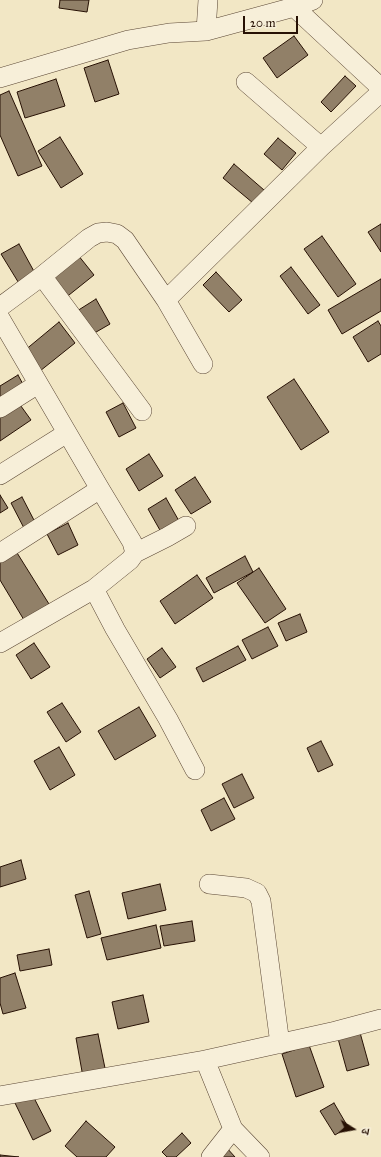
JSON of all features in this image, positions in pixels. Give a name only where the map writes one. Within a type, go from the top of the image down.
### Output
[{"type":"street","points":[[206,31],[208,0]]},
{"type":"street","points":[[0,78],[128,40],[169,33],[206,31],[294,3],[313,0]]},
{"type":"street","points":[[294,3],[381,88]]},
{"type":"street","points":[[246,82],[321,147]]},
{"type":"street","points":[[166,300],[321,147],[381,92]]},
{"type":"street","points":[[0,307],[42,276],[89,238],[98,233],[108,232],[116,234],[125,240],[166,300],[203,364]]},
{"type":"street","points":[[42,276],[142,411]]},
{"type":"street","points":[[0,318],[132,542],[135,553]]},
{"type":"street","points":[[0,408],[38,384]]},
{"type":"street","points":[[0,474],[67,433]]},
{"type":"street","points":[[0,553],[100,489]]},
{"type":"street","points":[[0,643],[94,589],[130,560],[135,553],[186,526]]},
{"type":"street","points":[[94,589],[195,770]]},
{"type":"street","points":[[208,884],[246,888],[257,893],[261,901],[280,1044]]},
{"type":"street","points":[[0,1096],[205,1060],[336,1032],[381,1019]]},
{"type":"street","points":[[205,1060],[233,1128],[260,1157]]},
{"type":"street","points":[[211,1157],[233,1128]]},
{"type":"building","points":[[60,0],[89,0],[87,12],[59,8]]},
{"type":"building","points":[[294,36],[308,55],[277,78],[263,58]]},
{"type":"building","points":[[108,60],[119,94],[95,102],[84,68]]},
{"type":"building","points":[[345,76],[356,86],[331,112],[321,102]]},
{"type":"building","points":[[56,79],[65,106],[25,118],[17,92]]},
{"type":"building","points":[[9,91],[42,166],[18,176],[0,135],[0,95]]},
{"type":"building","points":[[60,137],[83,174],[61,188],[38,151]]},
{"type":"building","points":[[278,138],[296,153],[282,170],[264,154]]},
{"type":"building","points":[[234,164],[264,190],[253,203],[223,178]]},
{"type":"building","points":[[381,224],[381,252],[368,232]]},
{"type":"building","points":[[322,236],[356,284],[338,297],[304,249]]},
{"type":"building","points":[[19,244],[36,275],[20,285],[1,254]]},
{"type":"building","points":[[78,255],[94,275],[64,299],[48,279]]},
{"type":"building","points":[[291,267],[320,305],[308,314],[280,276]]},
{"type":"building","points":[[216,272],[242,300],[229,312],[203,285]]},
{"type":"building","points":[[381,279],[381,311],[342,334],[328,310]]},
{"type":"building","points":[[96,299],[110,324],[91,335],[77,311]]},
{"type":"building","points":[[378,321],[381,326],[381,354],[368,362],[353,337]]},
{"type":"building","points":[[59,322],[75,343],[40,371],[24,351]]},
{"type":"building","points":[[18,375],[25,388],[0,402],[0,386]]},
{"type":"building","points":[[294,379],[329,432],[301,450],[267,397]]},
{"type":"building","points":[[18,402],[31,420],[0,441],[0,414]]},
{"type":"building","points":[[123,403],[136,428],[119,437],[106,412]]},
{"type":"building","points":[[149,454],[163,476],[139,491],[126,469]]},
{"type":"building","points":[[195,477],[211,502],[191,514],[175,490]]},
{"type":"building","points":[[0,495],[8,508],[0,513]]},
{"type":"building","points":[[22,497],[36,524],[25,530],[11,503]]},
{"type":"building","points":[[166,498],[179,521],[161,532],[148,509]]},
{"type":"building","points":[[68,523],[78,545],[58,555],[47,534]]},
{"type":"building","points":[[14,548],[49,604],[24,620],[0,580],[0,557]]},
{"type":"building","points":[[245,556],[253,572],[214,593],[206,578]]},
{"type":"building","points":[[259,568],[286,609],[265,623],[237,583]]},
{"type":"building","points":[[197,575],[213,598],[175,624],[160,601]]},
{"type":"building","points":[[300,614],[307,632],[286,641],[278,623]]},
{"type":"building","points":[[268,627],[278,646],[252,659],[242,640]]},
{"type":"building","points":[[34,643],[50,667],[31,679],[16,655]]},
{"type":"building","points":[[238,646],[246,660],[203,682],[196,668]]},
{"type":"building","points":[[162,648],[176,667],[160,678],[147,659]]},
{"type":"building","points":[[62,703],[81,732],[66,742],[47,712]]},
{"type":"building","points":[[139,707],[156,736],[115,760],[98,731]]},
{"type":"building","points":[[321,741],[333,765],[318,772],[307,748]]},
{"type":"building","points":[[59,747],[75,775],[50,790],[34,761]]},
{"type":"building","points":[[242,774],[254,798],[234,808],[222,784]]},
{"type":"building","points":[[224,798],[235,819],[211,831],[201,810]]},
{"type":"building","points":[[21,860],[26,879],[0,887],[0,867]]},
{"type":"building","points":[[160,884],[166,910],[128,919],[122,893]]},
{"type":"building","points":[[89,891],[101,934],[87,938],[75,895]]},
{"type":"building","points":[[192,921],[195,941],[164,946],[160,926]]},
{"type":"building","points":[[156,925],[161,948],[107,960],[101,938]]},
{"type":"building","points":[[49,949],[52,965],[20,971],[17,955]]},
{"type":"building","points":[[15,973],[26,1008],[3,1014],[0,1003],[0,978]]},
{"type":"building","points":[[143,995],[149,1022],[118,1029],[112,1002]]},
{"type":"building","points":[[359,1029],[369,1065],[347,1071],[337,1035]]},
{"type":"building","points":[[98,1034],[106,1073],[83,1077],[76,1038]]},
{"type":"building","points":[[309,1045],[324,1087],[296,1097],[282,1054]]},
{"type":"building","points":[[32,1094],[51,1131],[33,1140],[15,1103]]},
{"type":"building","points":[[334,1103],[348,1127],[335,1135],[320,1111]]},
{"type":"building","points":[[86,1121],[115,1147],[106,1157],[77,1157],[65,1146]]},
{"type":"building","points":[[182,1133],[191,1143],[176,1157],[167,1157],[162,1152]]},
{"type":"building","points":[[226,1147],[235,1157],[214,1157]]},
{"type":"building","points":[[0,1155],[19,1157],[0,1157]]}]
